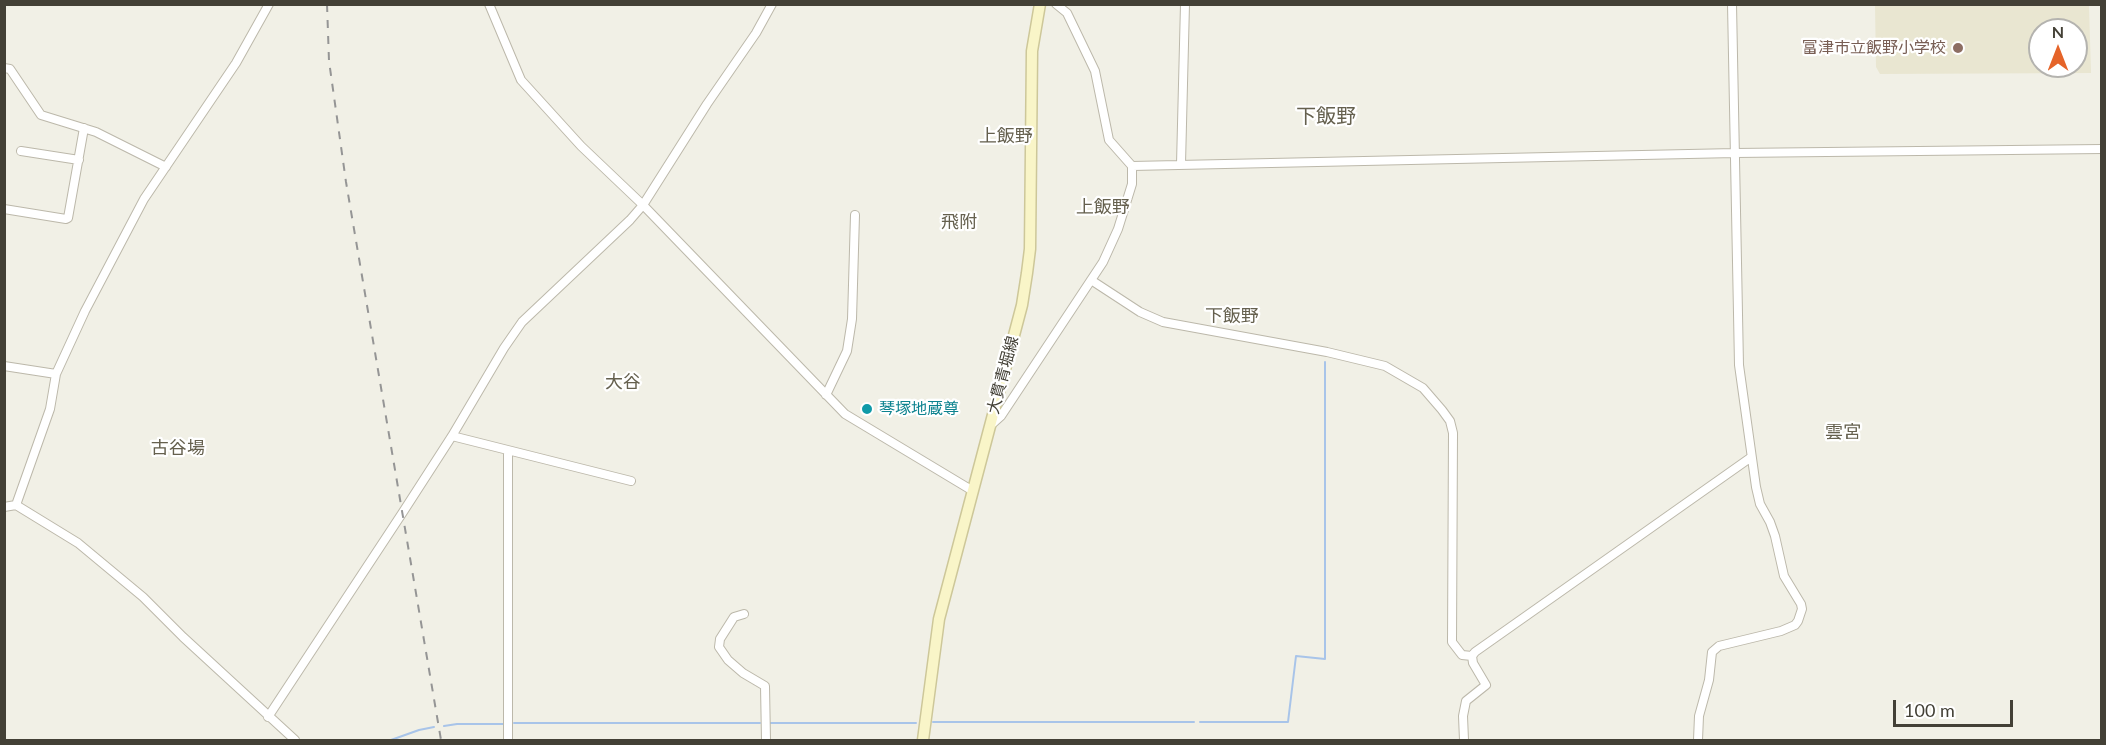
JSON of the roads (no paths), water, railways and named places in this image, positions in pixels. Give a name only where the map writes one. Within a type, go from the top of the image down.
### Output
[{"type":"main road","name":"大貫青堀線","points":[[923,741],[939,619],[1022,305],[1030,249],[1032,51],[1040,4]]},
{"type":"street","points":[[16,505],[50,409],[56,374],[85,311],[144,199],[236,63],[269,4]]},
{"type":"street","points":[[489,4],[521,80],[581,146],[643,205],[826,395],[845,414],[973,491]]},
{"type":"street","points":[[268,717],[452,436],[522,322],[643,205],[707,104],[756,33],[772,4]]},
{"type":"street","points":[[990,426],[1001,416],[1112,245],[1132,184],[1132,166],[1109,140],[1095,71],[1067,13],[1056,4]]},
{"type":"street","points":[[1181,164],[1185,4]]},
{"type":"street","points":[[1698,741],[1699,716],[1709,680],[1712,652],[1719,646],[1781,631],[1795,625],[1801,615],[1801,604],[1784,576],[1775,536],[1760,504],[1750,458],[1739,365],[1732,4]]},
{"type":"street","points":[[4,68],[10,69],[41,115],[96,132],[166,167]]},
{"type":"street","points":[[4,210],[68,218],[84,128]]},
{"type":"street","points":[[1132,166],[1735,153],[2102,149]]},
{"type":"street","points":[[21,151],[79,160]]},
{"type":"street","points":[[826,395],[839,372],[849,340],[852,319],[855,215]]},
{"type":"street","points":[[1091,280],[1140,312],[1163,322],[1327,352],[1384,366],[1423,388],[1450,421],[1453,433],[1452,642],[1462,655],[1472,656]]},
{"type":"street","points":[[4,366],[56,374]]},
{"type":"street","points":[[452,436],[631,481]]},
{"type":"street","points":[[508,451],[508,741]]},
{"type":"street","points":[[1464,741],[1462,716],[1466,701],[1486,685],[1473,663],[1472,656],[1475,651],[1750,458]]},
{"type":"street","points":[[4,507],[16,505],[78,543],[143,597],[295,741]]},
{"type":"street","points":[[744,614],[734,617],[720,639],[719,647],[735,666],[765,686],[766,741]]},
{"type":"waterway","points":[[1200,722],[1288,722],[1296,656],[1325,659],[1325,362]]},
{"type":"waterway","points":[[933,722],[1194,722]]},
{"type":"waterway","points":[[514,723],[760,723]]},
{"type":"waterway","points":[[770,723],[916,723]]},
{"type":"waterway","points":[[444,726],[506,724]]},
{"type":"waterway","points":[[391,740],[434,727]]},
{"type":"railway","points":[[327,4],[329,61],[346,182],[441,740]]},
{"type":"place","name":"富津市立飯野小学校","points":[[1958,48]]},
{"type":"place","name":"琴塚地蔵尊","points":[[867,409]]},
{"type":"district","name":"下飯野","points":[[1326,117]]},
{"type":"district","name":"上飯野","points":[[1006,136]]},
{"type":"district","name":"上飯野","points":[[1103,207]]},
{"type":"district","name":"飛附","points":[[959,222]]},
{"type":"district","name":"下飯野","points":[[1232,316]]},
{"type":"district","name":"大谷","points":[[623,382]]},
{"type":"district","name":"雲宮","points":[[1843,432]]},
{"type":"district","name":"古谷場","points":[[178,448]]}]
